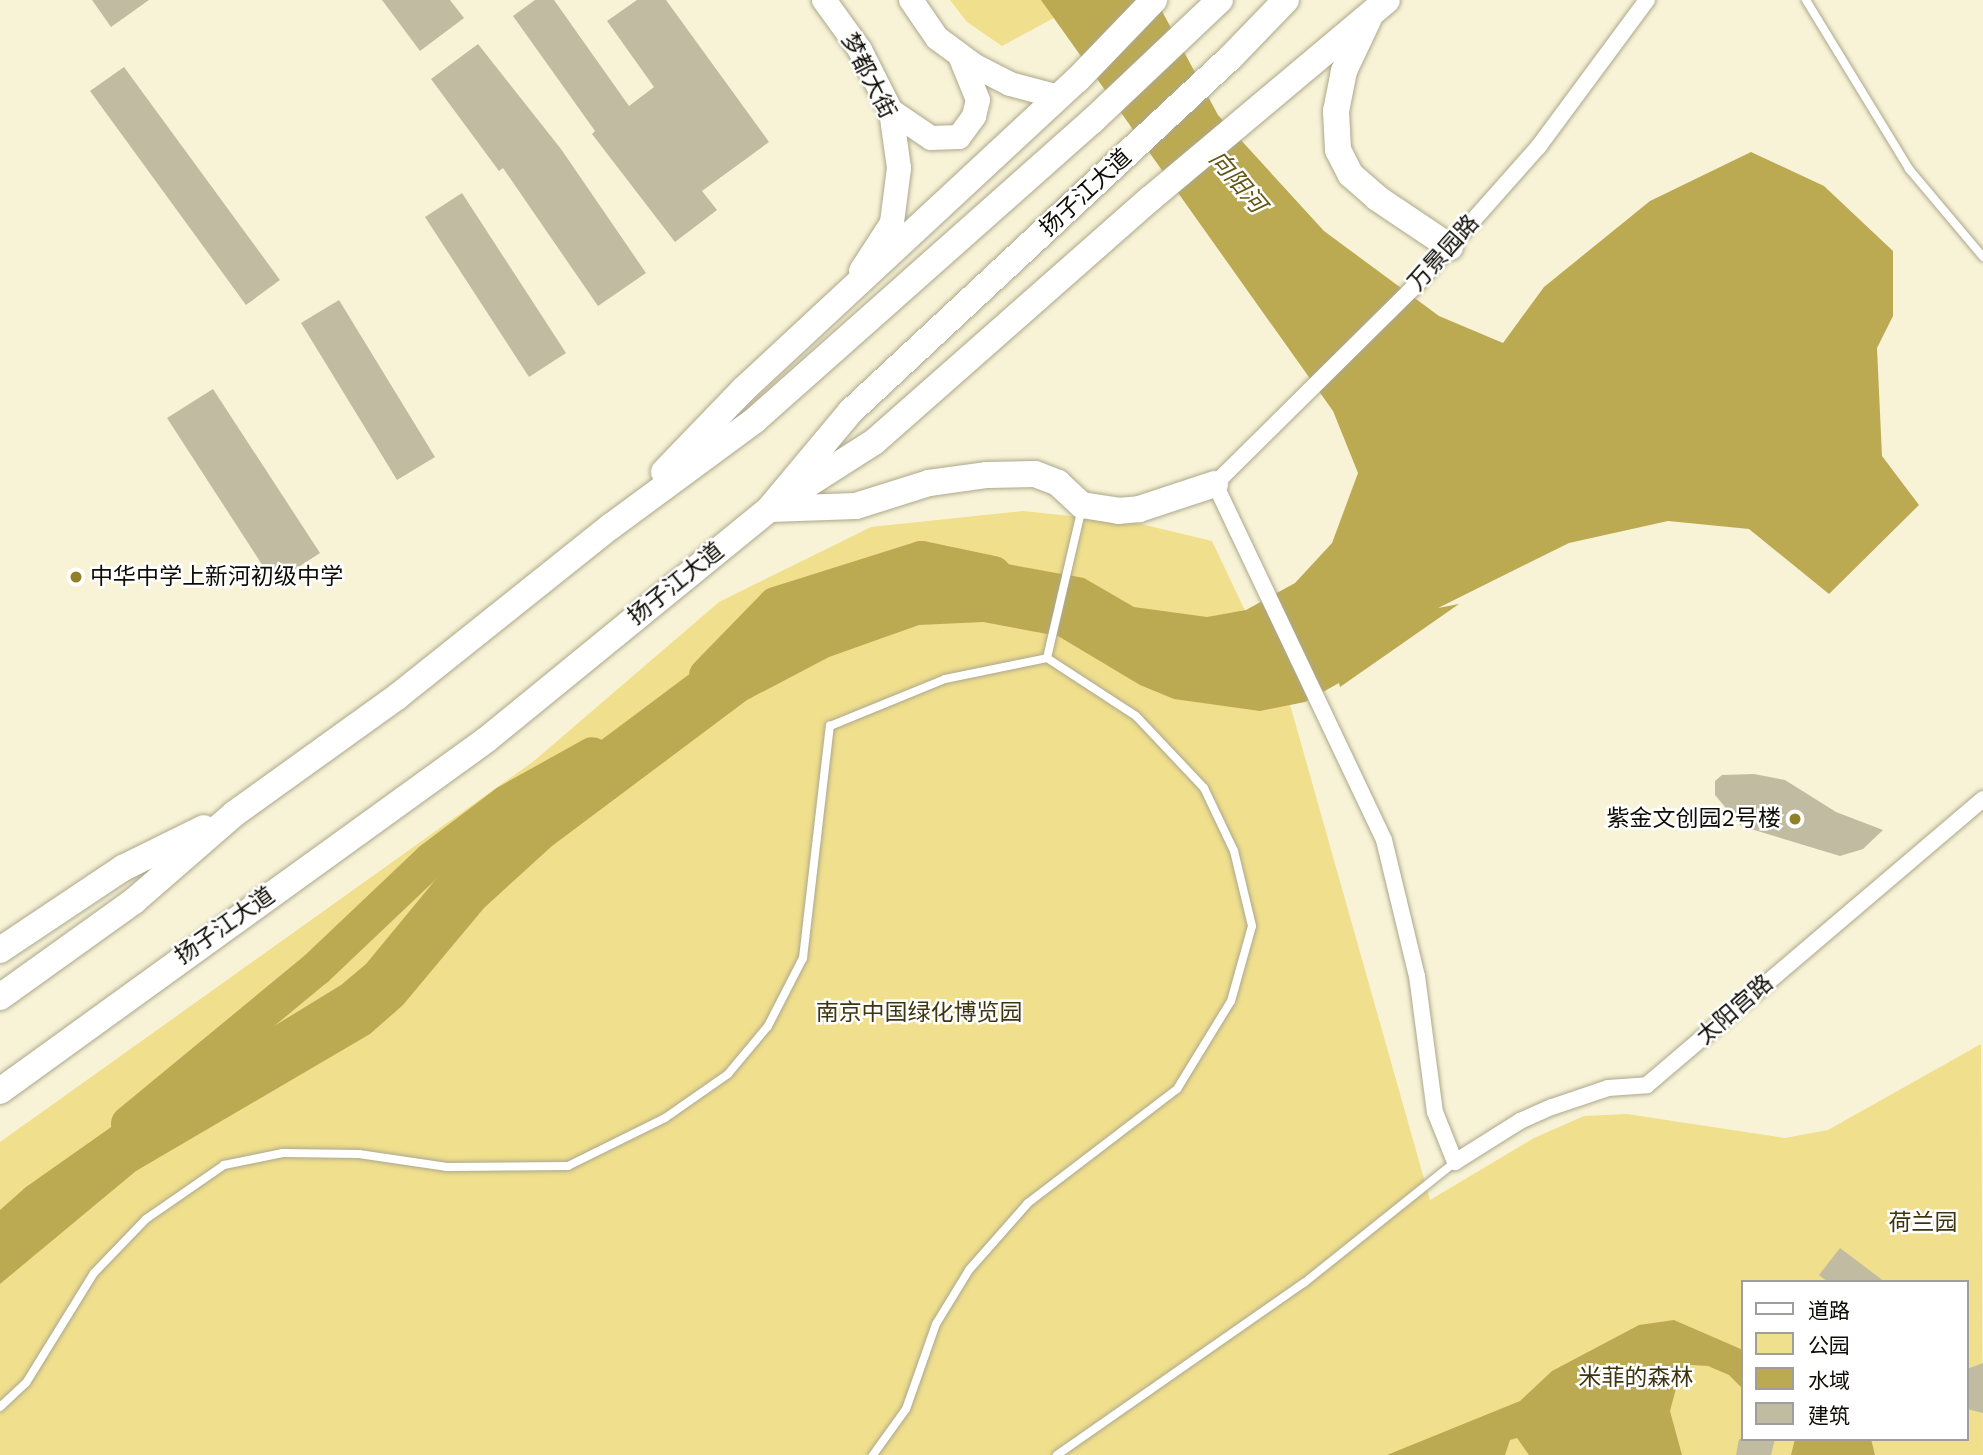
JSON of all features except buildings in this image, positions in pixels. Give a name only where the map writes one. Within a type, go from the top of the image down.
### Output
[{"type":"highway","points":[[610,527],[743,390],[1068,88],[1154,0]]},
{"type":"highway","points":[[0,997],[134,901],[234,814],[398,696],[610,527],[755,421],[1092,121],[1220,0]]},
{"type":"highway","name":"扬子江大道","points":[[0,1091],[486,740],[769,509],[850,412],[1121,161],[1231,57],[1286,0]]},
{"type":"highway","points":[[1379,6],[1344,71],[1336,111],[1338,150],[1351,174],[1377,198],[1450,247]]},
{"type":"highway","points":[[769,509],[874,442],[1150,199],[1379,6]]},
{"type":"highway","points":[[769,509],[856,506],[929,483],[1035,474],[1058,483],[1082,505],[1139,509],[1215,484]]},
{"type":"highway","points":[[0,950],[123,868],[234,814]]},
{"type":"main road","name":"梦都大街","points":[[805,335],[876,254],[892,223],[900,168],[891,111],[860,50],[824,0]]},
{"type":"main road","points":[[911,0],[937,38],[1010,85],[1068,88]]},
{"type":"main road","points":[[891,111],[931,138],[959,137],[967,129],[978,100],[959,54]]},
{"type":"street","name":"万景园路","points":[[1215,484],[1418,283],[1539,146],[1647,0]]},
{"type":"street","points":[[1215,484],[1263,577],[1384,840],[1417,976],[1435,1112],[1455,1162]]},
{"type":"street","name":"太阳宫路","points":[[1455,1162],[1520,1121],[1552,1107],[1608,1088],[1647,1085],[1983,799]]},
{"type":"lane","points":[[1806,0],[1909,169],[1983,257]]},
{"type":"lane","points":[[1047,659],[1082,505]]},
{"type":"lane","points":[[0,1407],[26,1383],[94,1273],[146,1219],[224,1165],[283,1153],[359,1154],[447,1167],[568,1166],[665,1118],[717,1081],[768,1026],[803,958],[830,726],[945,679],[1047,659],[1136,716],[1204,788],[1234,851],[1252,926],[1231,1001],[1177,1089],[1028,1203],[969,1270],[936,1324],[906,1409],[873,1455]]},
{"type":"lane","points":[[1057,1455],[1304,1283],[1455,1162]]},
{"type":"green space","points":[[950,0],[1087,0],[1002,46],[967,22]]},
{"type":"green space","name":"南京中国绿化博览园","points":[[1023,511],[1137,523],[1212,541],[1291,708],[1430,1200],[1534,1138],[1584,1116],[1627,1114],[1785,1138],[1828,1130],[1981,1044],[1983,1455],[0,1455],[0,1142],[534,761],[719,602],[871,527]]},
{"type":"water","name":"向阳河","points":[[1041,0],[1156,0],[1218,115],[1324,231],[1439,316],[1503,343],[1544,287],[1650,201],[1751,152],[1824,186],[1893,251],[1893,316],[1877,348],[1882,456],[1919,505],[1829,594],[1749,529],[1668,521],[1569,543],[1438,608],[1459,604],[1340,687],[1339,683],[1305,702],[1260,711],[1174,699],[1140,685],[1058,636],[983,622],[919,625],[829,657],[747,700],[552,846],[484,908],[403,1005],[370,1034],[136,1171],[0,1284],[0,1210],[26,1187],[124,1118],[341,985],[366,964],[446,867],[521,800],[723,649],[813,602],[922,564],[996,562],[1084,578],[1134,607],[1207,617],[1246,610],[1295,583],[1332,543],[1358,473],[1333,411]]},
{"type":"water","points":[[1674,1320],[1742,1350],[1742,1388],[1729,1375],[1708,1366],[1691,1365],[1681,1370],[1670,1411],[1682,1455],[1529,1455],[1517,1438],[1510,1440],[1505,1455],[1387,1455],[1520,1401],[1552,1371],[1639,1325]]},
{"type":"water","points":[[1794,1441],[1872,1441],[1875,1455],[1791,1455]]},
{"type":"waterway","points":[[706,675],[775,604],[921,558],[993,573]]},
{"type":"waterway","points":[[128,1123],[316,968],[431,859],[506,802],[592,754]]},
{"type":"place","name":"中华中学上新河初级中学","points":[[76,577]]},
{"type":"place","name":"紫金文创园2号楼","points":[[1795,819]]},
{"type":"park label","name":"荷兰园","points":[[1923,1223]]},
{"type":"park label","name":"米菲的森林","points":[[1636,1378]]}]
